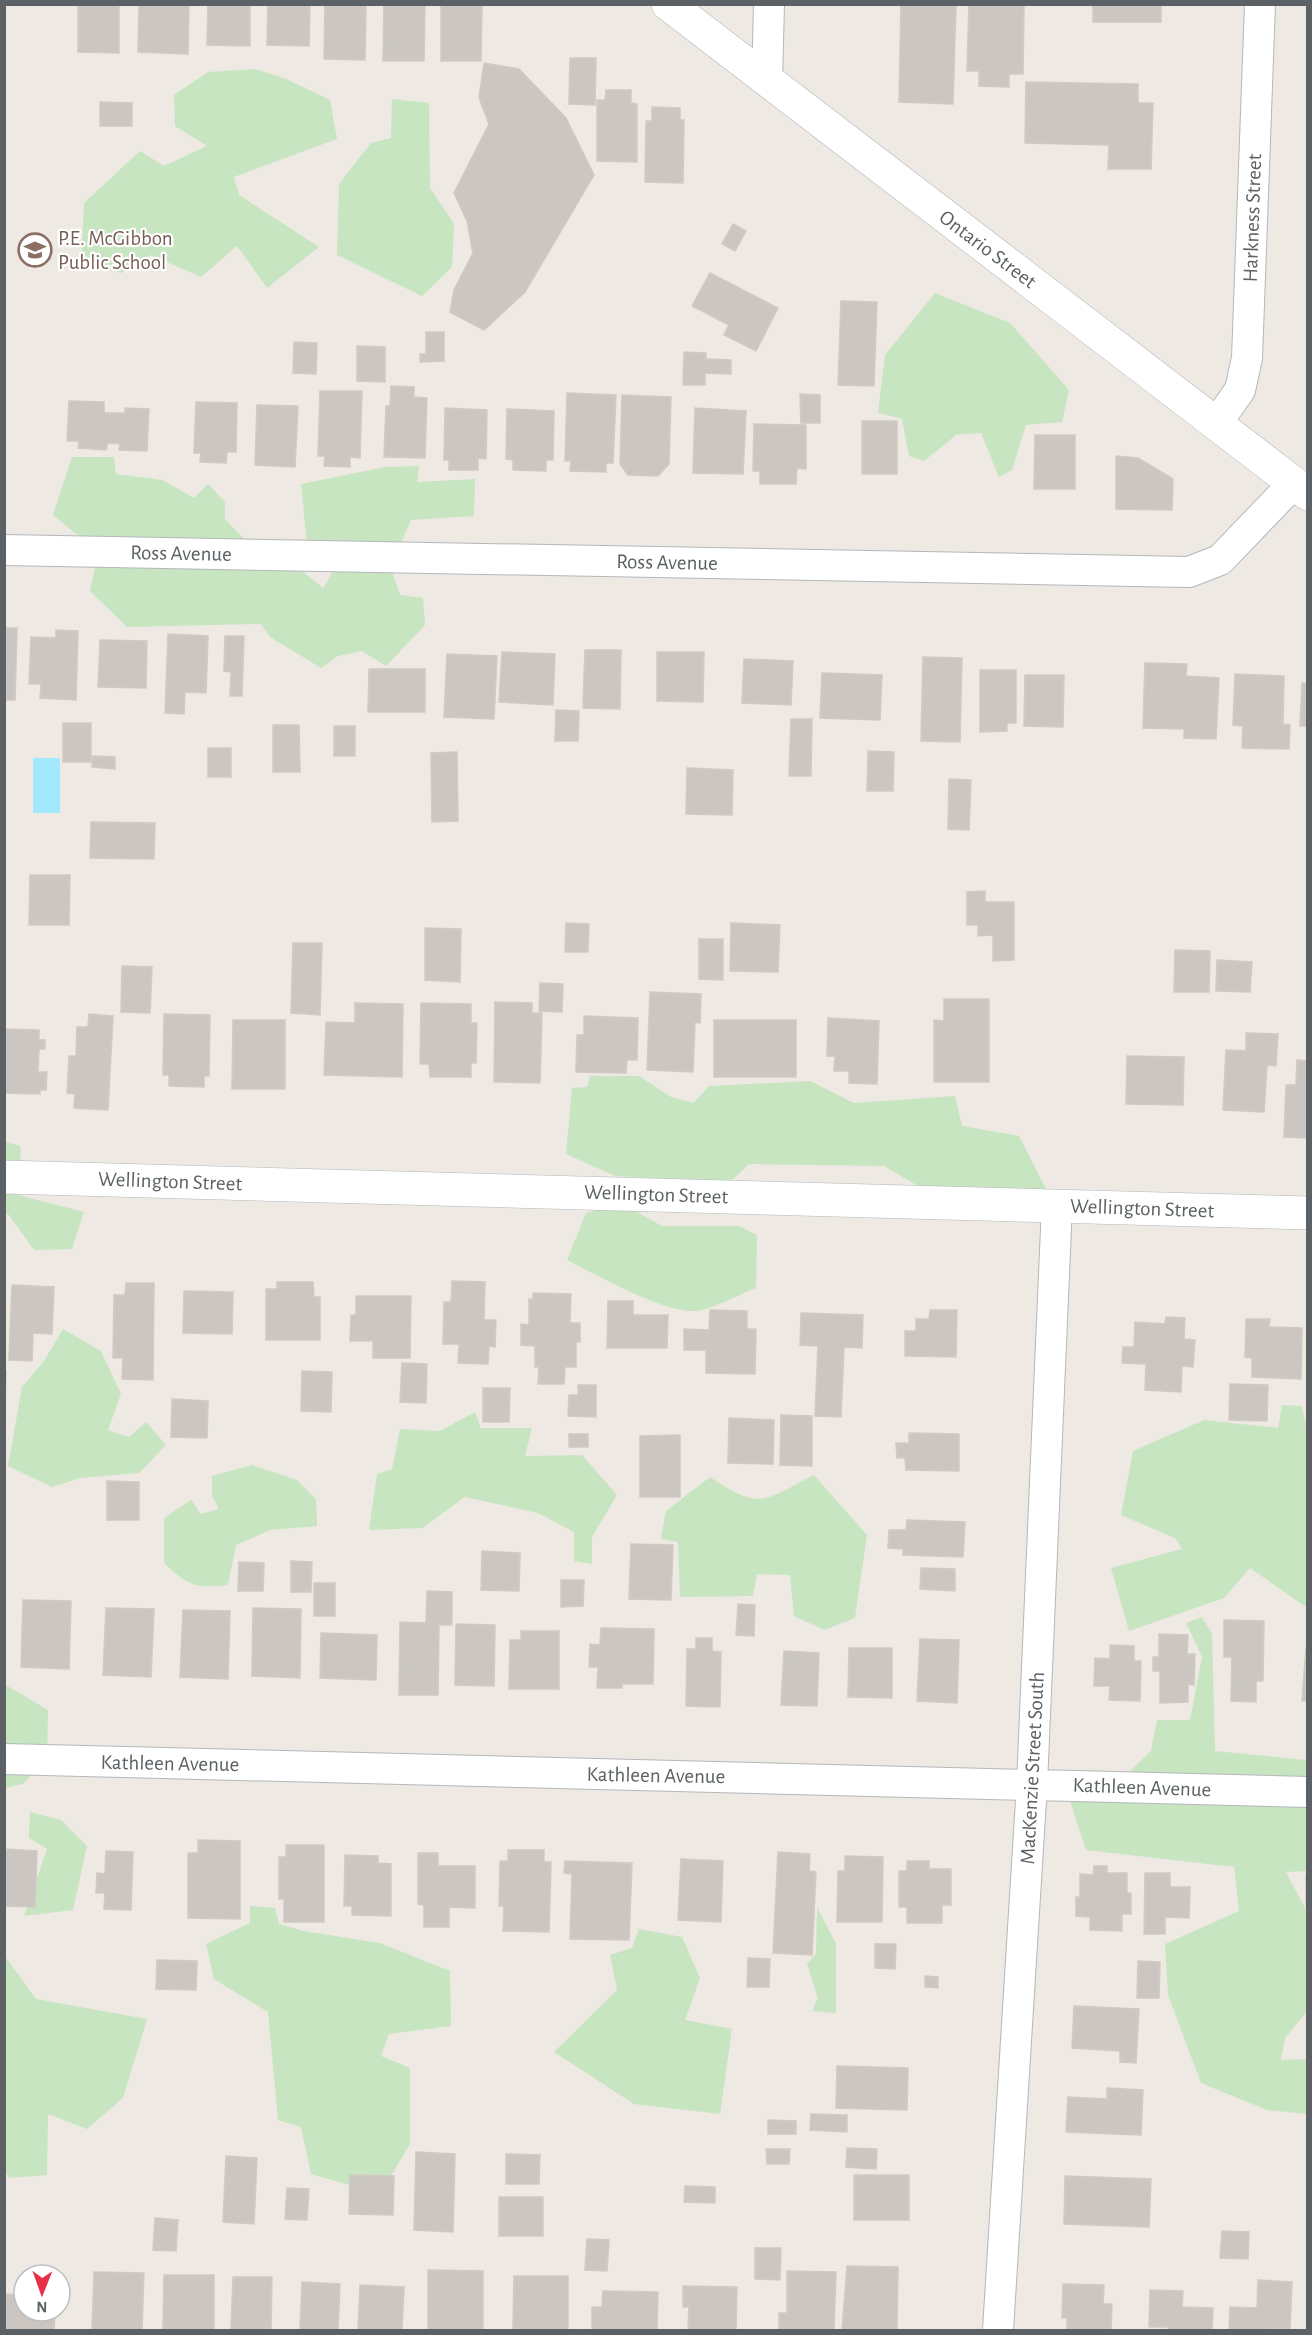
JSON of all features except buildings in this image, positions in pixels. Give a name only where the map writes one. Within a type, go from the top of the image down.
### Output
[{"type":"main road","name":"Ontario Street","points":[[668,4],[1301,488]]},
{"type":"main road","name":"Wellington Street","points":[[4,1177],[1308,1213]]},
{"type":"street","points":[[768,81],[769,4]]},
{"type":"street","name":"Harkness Street","points":[[1216,424],[1240,390],[1247,358],[1260,4]]},
{"type":"street","name":"Ross Avenue","points":[[4,550],[1189,572],[1220,560],[1301,488]]},
{"type":"street","name":"MacKenzie Street South","points":[[998,2331],[1032,1784],[1057,1205]]},
{"type":"street","name":"Kathleen Avenue","points":[[4,1759],[1308,1792]]},
{"type":"green space","points":[[255,69],[284,78],[330,100],[337,139],[234,177],[239,195],[319,247],[267,288],[237,246],[201,277],[151,255],[121,273],[81,263],[84,203],[140,151],[164,166],[207,146],[175,126],[174,95],[208,72]]},
{"type":"green space","points":[[392,99],[429,103],[430,188],[454,224],[452,267],[422,296],[337,255],[339,184],[371,143],[391,138]]},
{"type":"green space","points":[[935,293],[1010,323],[1069,390],[1062,422],[1026,425],[1012,470],[999,477],[981,433],[956,435],[924,461],[909,456],[902,419],[878,413],[885,355]]},
{"type":"green space","points":[[72,457],[114,457],[116,474],[162,480],[194,498],[208,484],[225,502],[225,519],[247,542],[81,538],[53,515]]},
{"type":"green space","points":[[419,466],[417,482],[475,479],[474,516],[411,520],[398,550],[307,544],[301,484],[385,467]]},
{"type":"green space","points":[[86,544],[291,562],[323,588],[346,550],[386,552],[400,595],[423,598],[425,625],[386,666],[362,651],[338,656],[321,668],[270,637],[261,624],[127,627],[90,591],[95,568]]},
{"type":"green space","points":[[590,1076],[639,1076],[671,1097],[694,1103],[709,1086],[810,1081],[854,1103],[955,1096],[962,1126],[1019,1136],[1046,1189],[1026,1194],[918,1186],[884,1166],[749,1164],[730,1182],[615,1176],[566,1154],[572,1088],[587,1087]]},
{"type":"green space","points":[[4,1142],[21,1146],[18,1195],[84,1212],[72,1249],[34,1250],[9,1215],[5,1213]]},
{"type":"green space","points":[[622,1204],[662,1226],[739,1226],[757,1235],[756,1288],[709,1308],[695,1311],[681,1310],[630,1292],[567,1260],[586,1213]]},
{"type":"green space","points":[[63,1329],[101,1351],[121,1394],[108,1430],[129,1437],[146,1422],[166,1445],[139,1473],[80,1478],[52,1487],[8,1466],[22,1387],[44,1361]]},
{"type":"green space","points":[[1282,1405],[1302,1406],[1308,1437],[1307,1606],[1250,1568],[1224,1598],[1129,1631],[1111,1568],[1182,1549],[1175,1538],[1121,1515],[1133,1451],[1204,1420],[1278,1428]]},
{"type":"green space","points":[[475,1412],[481,1428],[532,1428],[525,1456],[582,1455],[617,1495],[592,1537],[592,1564],[574,1561],[574,1532],[538,1513],[465,1497],[422,1528],[369,1530],[377,1474],[392,1469],[400,1429],[440,1431]]},
{"type":"green space","points":[[252,1465],[297,1480],[316,1499],[317,1526],[270,1530],[236,1545],[228,1585],[200,1586],[186,1581],[164,1563],[164,1518],[191,1500],[201,1514],[219,1509],[212,1496],[212,1476]]},
{"type":"green space","points":[[814,1475],[867,1535],[855,1618],[824,1630],[794,1616],[790,1575],[757,1574],[753,1596],[680,1597],[678,1542],[661,1539],[666,1511],[710,1477],[741,1495],[762,1498],[772,1496]]},
{"type":"green space","points":[[1202,1617],[1212,1634],[1215,1751],[1307,1760],[1307,1871],[1286,1872],[1307,1912],[1307,2011],[1285,2038],[1281,2060],[1307,2059],[1307,2114],[1267,2110],[1201,2083],[1168,1995],[1165,1944],[1239,1911],[1234,1867],[1086,1850],[1069,1798],[1112,1789],[1151,1751],[1157,1720],[1190,1720],[1202,1657],[1186,1623]]},
{"type":"green space","points":[[4,1684],[48,1710],[47,1758],[23,1784],[5,1788]]},
{"type":"green space","points":[[30,1812],[61,1820],[87,1846],[73,1910],[24,1916],[47,1849],[29,1838]]},
{"type":"green space","points":[[250,1906],[275,1908],[279,1924],[303,1931],[380,1943],[450,1971],[451,2026],[389,2034],[381,2056],[410,2068],[410,2144],[380,2194],[311,2174],[301,2127],[278,2120],[268,2012],[214,1979],[206,1944],[250,1923]]},
{"type":"green space","points":[[817,1907],[836,1944],[836,2013],[812,2011],[818,1998],[807,1964],[816,1954]]},
{"type":"green space","points":[[639,1929],[682,1937],[700,1978],[685,2020],[732,2029],[720,2114],[634,2104],[554,2052],[617,1990],[610,1955],[632,1948]]},
{"type":"green space","points":[[4,1955],[36,1999],[147,2019],[123,2098],[87,2129],[48,2114],[47,2175],[9,2178],[5,2171]]},
{"type":"water","points":[[33,758],[60,758],[60,813],[33,813]]},
{"type":"place","name":"P.E. McGibbon Public School","points":[[35,250]]}]
